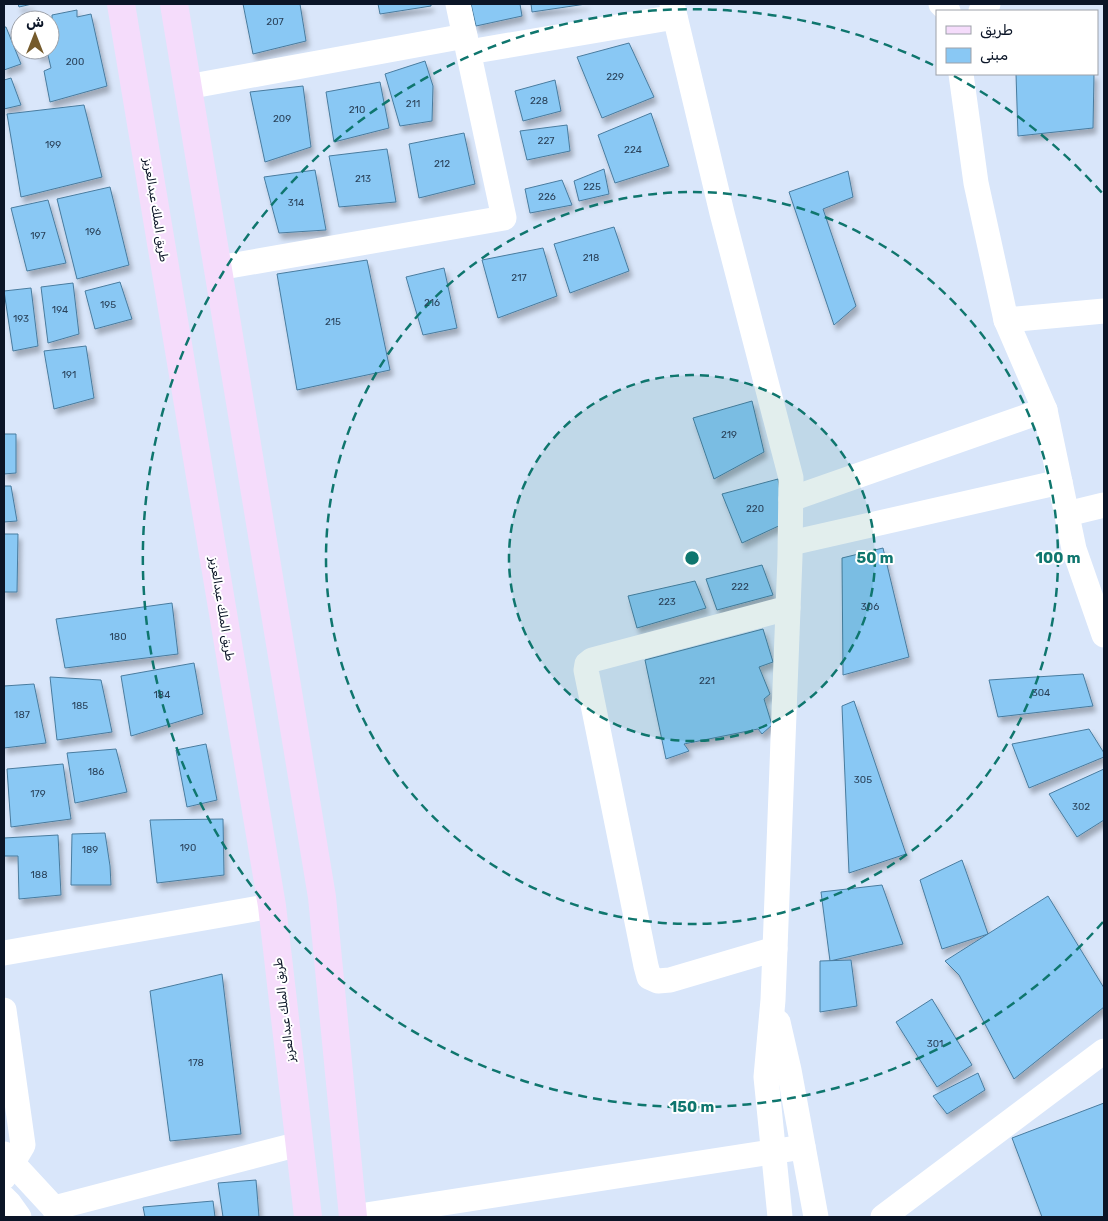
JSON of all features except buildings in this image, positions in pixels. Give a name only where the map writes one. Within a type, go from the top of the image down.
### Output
[{"type":"main road","name":"طريق الملك عبدالعزيز","points":[[121,4],[272,906],[308,1217]]},
{"type":"main road","points":[[174,4],[322,897],[353,1217]]},
{"type":"street","points":[[218,268],[504,218],[458,4]]},
{"type":"street","points":[[188,87],[674,10],[722,213],[791,478],[791,544],[773,1000],[766,1077],[780,1217]]},
{"type":"street","points":[[961,75],[976,183],[1006,320],[1045,410],[1074,549],[1104,635]]},
{"type":"street","points":[[1006,320],[1104,311]]},
{"type":"street","points":[[791,498],[1045,410]]},
{"type":"street","points":[[791,544],[1060,482]]},
{"type":"street","points":[[1067,514],[1104,505]]},
{"type":"street","points":[[775,949],[670,980],[658,982],[649,977],[586,670],[592,660],[788,608]]},
{"type":"street","points":[[4,952],[272,906]]},
{"type":"street","points":[[773,1000],[789,1070],[816,1217]]},
{"type":"street","points":[[4,1010],[23,1145],[7,1165],[56,1213],[300,1144]]},
{"type":"street","points":[[883,1217],[1104,1051]]},
{"type":"street","points":[[353,1217],[803,1147]]},
{"type":"street","points":[[4,1198],[10,1203],[19,1217]]}]
